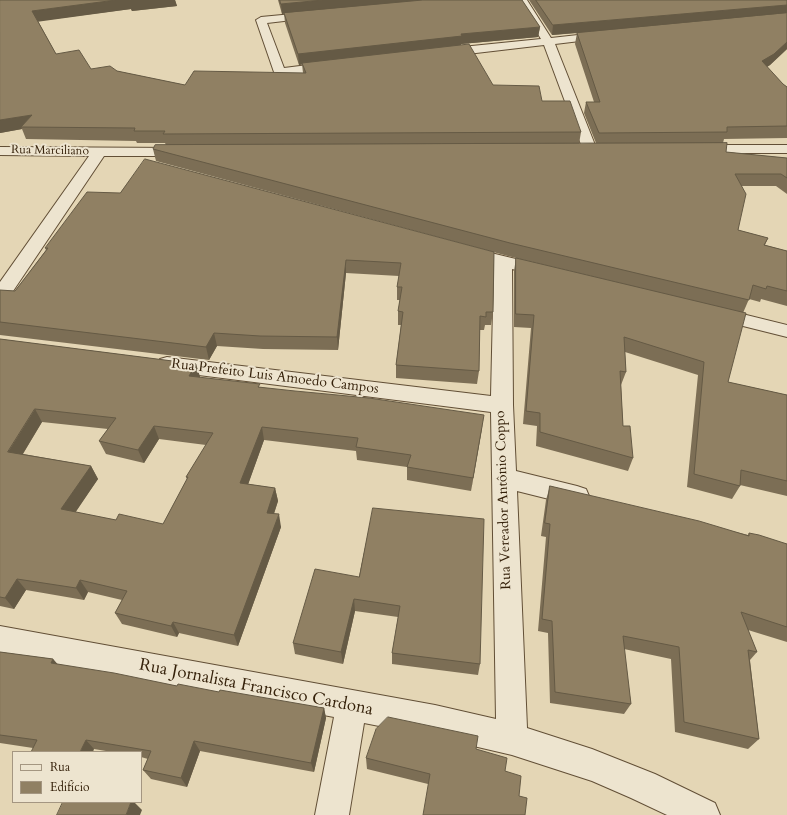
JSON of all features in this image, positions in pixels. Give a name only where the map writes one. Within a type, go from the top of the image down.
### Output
[{"type":"street","points":[[522,0],[548,41],[590,150]]},
{"type":"street","points":[[323,14],[261,20],[278,72],[342,65]]},
{"type":"street","points":[[429,55],[618,34]]},
{"type":"street","points":[[684,149],[787,148]]},
{"type":"street","points":[[574,150],[606,150]]},
{"type":"street","name":"Rua Marciliano","points":[[0,151],[99,152]]},
{"type":"street","points":[[99,152],[194,152]]},
{"type":"street","points":[[99,152],[160,168]]},
{"type":"street","points":[[0,296],[99,152]]},
{"type":"street","points":[[449,247],[556,275]]},
{"type":"street","name":"Rua Vereador Antônio Coppo","points":[[503,262],[502,405],[512,739]]},
{"type":"street","points":[[695,309],[787,331]]},
{"type":"street","name":"Rua Prefeito Luis Amoedo Campos","points":[[149,361],[502,405]]},
{"type":"street","points":[[504,478],[596,500]]},
{"type":"street","name":"Rua Jornalista Francisco Cardona","points":[[0,640],[435,721],[512,739],[592,765],[643,786],[703,815]]},
{"type":"street","points":[[332,815],[351,706]]},
{"type":"building","points":[[0,0],[116,0],[32,11],[56,54],[79,50],[91,69],[110,66],[117,71],[185,85],[194,71],[306,73],[302,63],[469,44],[493,85],[539,86],[542,101],[570,101],[581,132],[163,134],[165,131],[134,131],[135,128],[21,127],[32,115],[0,120]]},
{"type":"building","points":[[280,0],[323,0],[281,4]]},
{"type":"building","points":[[423,0],[522,0],[540,27],[461,34],[462,36],[298,54],[284,13]]},
{"type":"building","points":[[536,0],[787,0],[787,5],[553,25]]},
{"type":"building","points":[[787,13],[787,42],[774,54],[762,61],[787,87],[787,126],[727,127],[727,132],[599,133],[586,102],[600,102],[577,33]]},
{"type":"building","points":[[727,143],[726,152],[787,158],[787,178],[781,174],[735,174],[746,194],[738,230],[768,238],[764,245],[787,251],[787,291],[767,286],[766,289],[753,285],[749,300],[510,243],[153,149],[155,145]]},
{"type":"building","points":[[145,159],[494,252],[493,312],[486,312],[486,317],[480,316],[479,371],[396,365],[403,312],[398,311],[402,287],[397,287],[401,263],[346,260],[337,337],[260,336],[214,333],[206,347],[0,322],[0,290],[15,291],[48,248],[45,248],[87,192],[120,193]]},
{"type":"building","points":[[516,258],[746,313],[728,382],[787,395],[787,481],[741,470],[740,486],[694,474],[704,362],[624,337],[626,372],[620,371],[623,426],[630,426],[633,458],[540,432],[540,413],[526,411],[534,315],[516,314]]},
{"type":"building","points":[[0,339],[196,364],[189,376],[260,384],[258,387],[369,398],[484,415],[473,478],[407,467],[411,455],[356,447],[358,438],[262,427],[240,483],[275,488],[267,513],[279,514],[234,635],[173,622],[171,626],[115,613],[127,591],[80,580],[76,588],[17,579],[5,598],[0,597]],"holes":[[[35,409],[116,418],[99,441],[138,450],[154,426],[213,433],[186,477],[188,477],[163,524],[119,514],[116,520],[61,509],[91,466],[8,452]]]},
{"type":"building","points":[[550,486],[699,521],[749,536],[749,533],[759,535],[787,544],[787,627],[741,612],[757,652],[748,650],[759,739],[684,722],[679,647],[623,636],[631,704],[555,692],[552,621],[542,619],[550,524],[545,523]]},
{"type":"building","points":[[373,508],[484,519],[480,664],[392,653],[400,606],[354,599],[341,652],[293,643],[315,569],[359,577]]},
{"type":"building","points":[[0,652],[53,659],[51,663],[114,673],[177,686],[178,684],[219,692],[220,690],[324,708],[311,763],[194,741],[181,778],[143,770],[151,751],[86,740],[80,751],[32,751],[37,740],[0,735]]},
{"type":"building","points":[[388,717],[478,736],[476,749],[507,758],[505,771],[521,776],[519,796],[527,798],[525,815],[423,815],[430,774],[366,758],[376,729]]},
{"type":"building","points":[[63,803],[131,803],[126,815],[57,815]]}]
